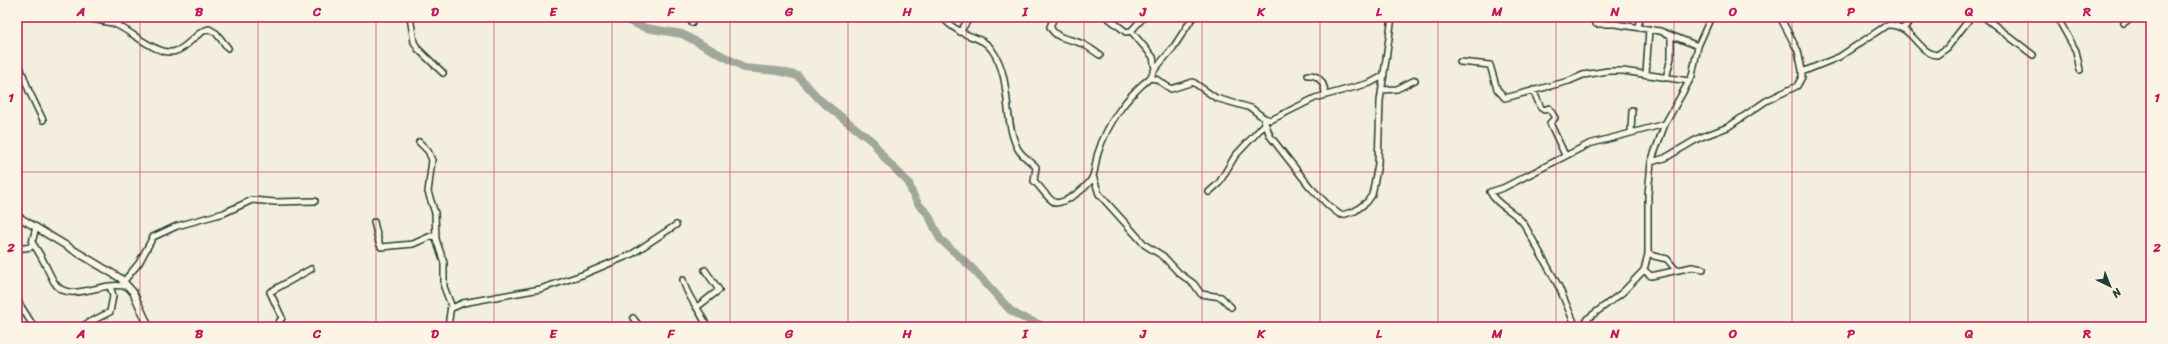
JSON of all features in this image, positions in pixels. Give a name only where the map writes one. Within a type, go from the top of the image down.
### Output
[{"type":"street","points":[[85,17],[94,18],[117,25],[134,38],[165,51],[176,51],[198,34],[209,29],[216,33],[228,48]]},
{"type":"street","points":[[410,17],[414,42],[418,49],[443,73]]},
{"type":"street","points":[[942,17],[960,32],[980,40],[993,51],[1004,79],[1009,119],[1016,146],[1024,158],[1036,167],[1034,182],[1042,188],[1049,198],[1056,203],[1065,201],[1084,187],[1093,176],[1098,153],[1113,119],[1139,88],[1150,78],[1155,69],[1173,48],[1193,17]]},
{"type":"street","points":[[960,32],[970,17]]},
{"type":"street","points":[[1054,17],[1050,26],[1055,34],[1064,39],[1082,43],[1100,55]]},
{"type":"street","points":[[1107,17],[1124,31],[1131,31],[1144,17]]},
{"type":"street","points":[[1263,117],[1270,136],[1310,187],[1339,214],[1348,214],[1362,206],[1372,195],[1378,164],[1383,76],[1392,17]]},
{"type":"street","points":[[1593,17],[1596,24],[1615,24],[1650,29],[1698,46]]},
{"type":"street","points":[[1638,27],[1640,17]]},
{"type":"street","points":[[1582,327],[1587,319],[1622,292],[1644,270],[1648,252],[1648,194],[1651,162],[1665,124],[1689,81],[1698,46],[1711,17]]},
{"type":"street","points":[[1651,162],[1665,158],[1699,138],[1728,127],[1766,101],[1795,88],[1801,80],[1802,72],[1796,44],[1780,17]]},
{"type":"street","points":[[1904,28],[1913,17]]},
{"type":"street","points":[[1802,72],[1839,57],[1887,25],[1904,28],[1930,53],[1937,55],[1947,48],[1971,17]]},
{"type":"street","points":[[1984,17],[2033,55]]},
{"type":"street","points":[[2057,17],[2076,51],[2080,70]]},
{"type":"street","points":[[2124,23],[2132,17]]},
{"type":"street","points":[[1646,74],[1650,29]]},
{"type":"street","points":[[1131,31],[1153,57],[1155,69]]},
{"type":"street","points":[[1666,78],[1671,58],[1671,36]]},
{"type":"street","points":[[17,58],[29,91],[43,120]]},
{"type":"street","points":[[1460,62],[1490,65],[1497,90],[1504,98],[1595,72],[1620,70],[1689,81]]},
{"type":"street","points":[[1308,75],[1313,74],[1320,79],[1324,87],[1325,95]]},
{"type":"street","points":[[1150,78],[1156,79],[1171,89],[1194,82],[1216,98],[1251,108],[1263,117],[1271,120],[1291,109],[1325,95],[1370,83],[1383,76]]},
{"type":"street","points":[[1382,90],[1398,89],[1414,80]]},
{"type":"street","points":[[1533,90],[1541,108],[1544,110],[1549,108],[1553,111],[1555,118],[1550,123],[1565,155]]},
{"type":"street","points":[[1631,132],[1632,110]]},
{"type":"street","points":[[1209,192],[1219,183],[1235,156],[1265,124]]},
{"type":"street","points":[[1576,327],[1559,287],[1524,224],[1516,215],[1495,199],[1490,192],[1503,188],[1589,144],[1665,124]]},
{"type":"street","points":[[419,142],[428,151],[432,160],[428,192],[435,213],[436,237],[444,263],[444,288],[452,308],[448,327]]},
{"type":"street","points":[[1093,176],[1099,194],[1145,245],[1163,256],[1179,273],[1194,284],[1201,294],[1221,297],[1232,307]]},
{"type":"street","points":[[33,244],[45,260],[54,282],[61,290],[75,292],[126,283],[153,237],[177,226],[224,213],[252,200],[275,202],[315,200]]},
{"type":"street","points":[[17,216],[126,283],[149,327]]},
{"type":"street","points":[[374,222],[379,243],[382,247],[413,244],[431,236],[436,237]]},
{"type":"street","points":[[452,308],[463,303],[540,289],[582,275],[632,254],[676,225]]},
{"type":"street","points":[[17,249],[27,249],[33,244],[36,227]]},
{"type":"street","points":[[1648,252],[1654,256],[1667,258],[1676,270]]},
{"type":"street","points":[[1644,270],[1651,276],[1692,267],[1703,269]]},
{"type":"street","points":[[275,327],[282,318],[270,292],[311,269]]},
{"type":"street","points":[[697,307],[719,290],[705,270]]},
{"type":"street","points":[[683,280],[689,297],[697,307],[707,327]]},
{"type":"street","points":[[80,327],[110,312],[113,296],[110,286]]},
{"type":"street","points":[[17,300],[34,327]]},
{"type":"street","points":[[633,318],[640,327]]},
{"type":"waterway","points":[[618,17],[646,28],[682,34],[743,68],[778,71],[798,76],[820,100],[873,142],[886,160],[909,183],[912,193],[919,205],[928,214],[940,239],[971,267],[1010,310],[1019,316],[1046,327]]}]
